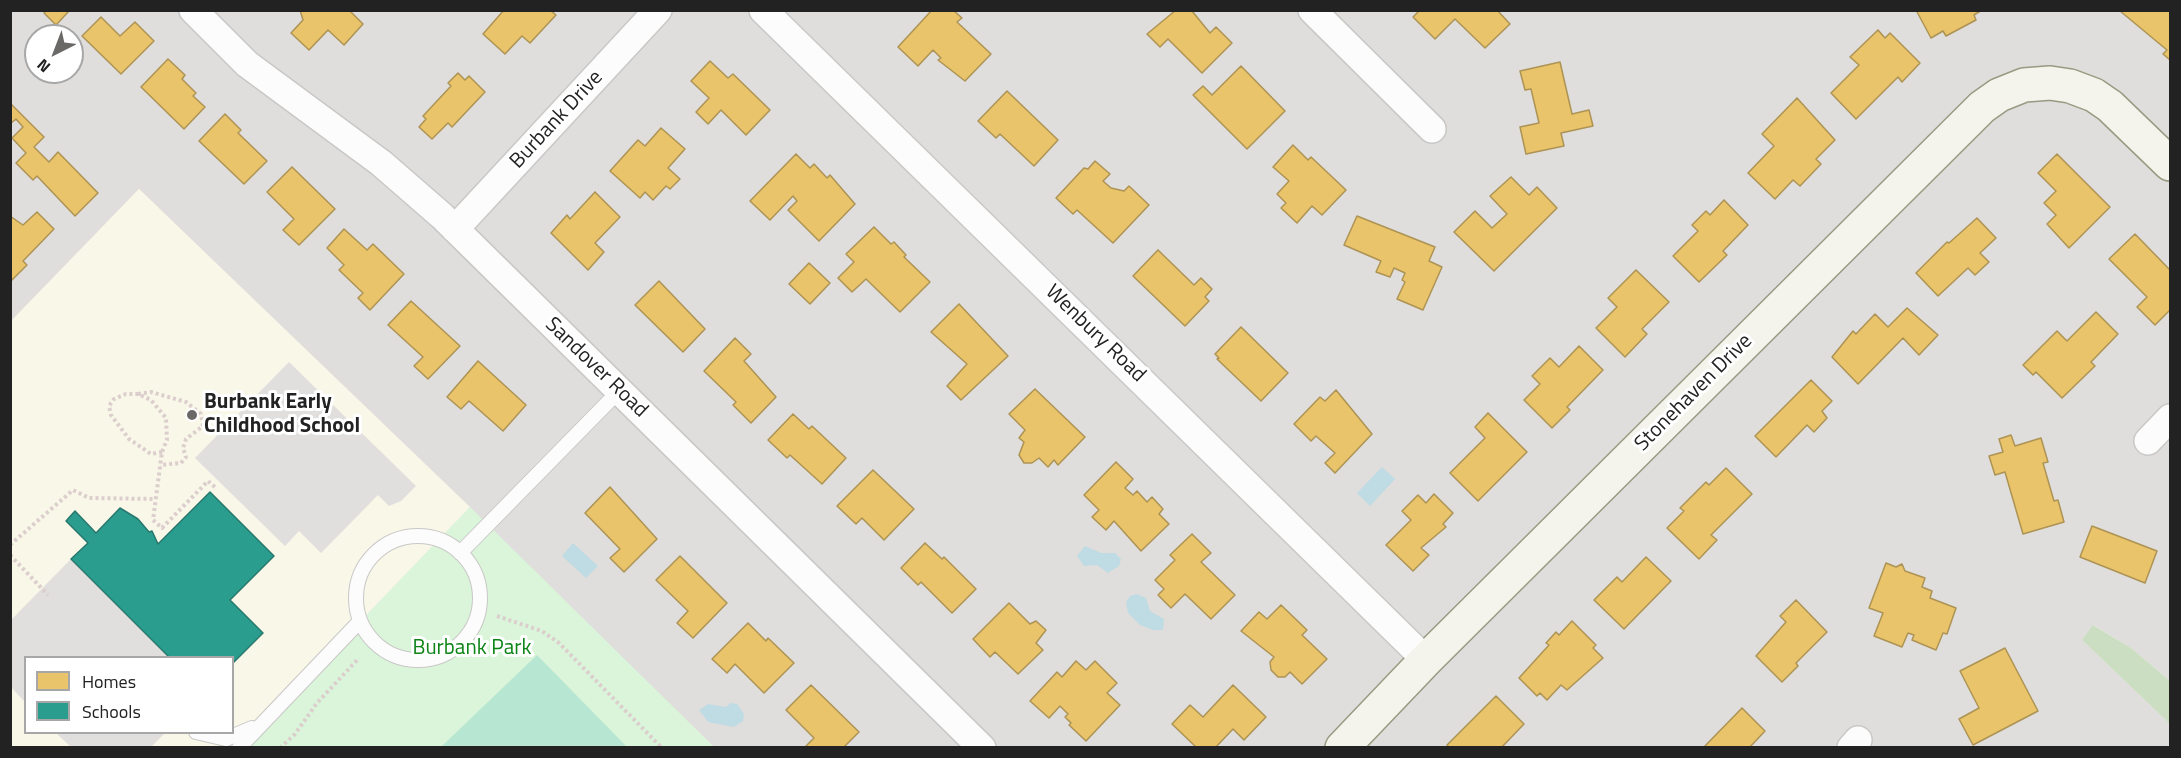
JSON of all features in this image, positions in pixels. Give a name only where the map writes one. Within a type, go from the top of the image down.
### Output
[{"type":"street","name":"Burbank Drive","points":[[455,229],[658,10]]},
{"type":"street","name":"Wenbury Road","points":[[763,10],[1426,660]]},
{"type":"street","points":[[1312,10],[1432,129]]},
{"type":"street","name":"Sandover Road","points":[[195,11],[247,64],[381,163],[455,229],[982,747]]},
{"type":"street","name":"Stonehaven Drive","points":[[1342,747],[1426,660],[1968,118],[1999,95],[2024,85],[2050,83],[2070,86],[2094,95],[2110,106],[2170,164]]},
{"type":"street","points":[[2148,441],[2170,418]]},
{"type":"lane","points":[[460,552],[619,391]]},
{"type":"lane","points":[[414,536],[430,537],[446,543],[460,552],[476,577],[479,606],[468,633],[447,652],[418,660],[397,655],[378,645],[360,621],[356,605],[359,580],[370,558],[382,547],[397,539],[414,536]]},
{"type":"lane","points":[[239,747],[360,621]]},
{"type":"lane","points":[[205,734],[226,739],[239,735],[266,719]]},
{"type":"path","points":[[160,465],[182,463],[186,457],[183,448],[186,439],[203,426],[201,414],[186,402],[151,392],[126,394],[114,399],[108,406],[111,415],[129,439],[151,454],[162,452]]},
{"type":"path","points":[[138,394],[151,400],[166,418],[168,430],[162,452],[153,520],[162,528],[208,481],[217,489]]},
{"type":"path","points":[[10,545],[73,490],[89,498],[155,499]]},
{"type":"path","points":[[10,555],[48,595]]},
{"type":"path","points":[[497,616],[542,631],[559,643],[663,747]]},
{"type":"path","points":[[280,747],[296,734],[317,703],[359,658]]},
{"type":"shaded area","points":[[11,11],[2170,11],[2170,681],[2131,648],[2094,625],[2082,640],[2170,724],[2170,747],[714,747],[139,189],[11,322]]},
{"type":"shaded area","name":"Burbank Early Childhood School","points":[[139,189],[470,507],[239,747],[11,747],[10,322]]},
{"type":"shaded area","points":[[289,362],[416,486],[401,501],[389,506],[378,495],[321,553],[299,531],[285,546],[195,458]]},
{"type":"shaded area","points":[[71,559],[169,656],[24,656],[24,701],[11,687],[11,620]]},
{"type":"shaded area","points":[[57,734],[164,734],[150,748],[71,747]]},
{"type":"green space","name":"Burbank Park","points":[[470,507],[714,747],[239,748]]},
{"type":"green space","points":[[2093,625],[2131,648],[2170,681],[2170,724],[2082,640]]},
{"type":"green space","points":[[537,655],[627,747],[441,747]]},
{"type":"water","points":[[1382,467],[1395,479],[1370,506],[1357,493]]},
{"type":"water","points":[[573,543],[598,566],[586,578],[562,556]]},
{"type":"water","points":[[1085,546],[1101,553],[1115,553],[1121,559],[1119,566],[1108,573],[1097,565],[1084,566],[1077,556]]},
{"type":"water","points":[[1137,594],[1146,598],[1150,611],[1164,619],[1163,630],[1153,630],[1140,625],[1128,613],[1126,602],[1130,596]]},
{"type":"water","points":[[731,703],[737,704],[744,714],[743,721],[734,727],[708,722],[699,710],[708,704],[726,707]]},
{"type":"building: Homes","points":[[47,10],[70,10],[57,24],[44,13]]},
{"type":"building: Homes","points":[[300,10],[349,10],[363,24],[344,45],[328,30],[309,50],[291,33],[303,20]]},
{"type":"building: Homes","points":[[504,10],[550,10],[556,15],[530,43],[522,36],[505,54],[483,34]]},
{"type":"building: Homes","points":[[932,10],[953,10],[962,18],[957,22],[991,54],[965,81],[938,60],[941,58],[933,50],[918,66],[898,47]]},
{"type":"building: Homes","points":[[1176,10],[1192,11],[1210,33],[1216,27],[1232,43],[1202,73],[1168,39],[1160,47],[1147,34]]},
{"type":"building: Homes","points":[[1420,10],[1497,10],[1510,24],[1485,48],[1455,19],[1435,39],[1413,17]]},
{"type":"building: Homes","points":[[1916,10],[1982,10],[1974,15],[1976,20],[1946,36],[1943,31],[1931,38]]},
{"type":"building: Homes","points":[[2170,10],[2170,60],[2163,54],[2167,50],[2120,11]]},
{"type":"building: Homes","points":[[101,17],[120,36],[135,22],[154,41],[121,74],[84,38],[84,34]]},
{"type":"building: Homes","points":[[1878,30],[1885,38],[1890,33],[1920,63],[1902,82],[1898,77],[1856,119],[1831,93],[1859,65],[1850,57]]},
{"type":"building: Homes","points":[[168,59],[185,75],[182,79],[196,93],[193,96],[205,107],[184,129],[141,87]]},
{"type":"building: Homes","points":[[710,61],[728,78],[733,74],[770,110],[746,135],[721,110],[708,124],[696,112],[709,98],[691,81]]},
{"type":"building: Homes","points":[[1560,62],[1572,114],[1589,110],[1593,126],[1561,133],[1564,146],[1526,154],[1520,127],[1539,123],[1531,89],[1525,90],[1520,71]]},
{"type":"building: Homes","points":[[1241,66],[1285,111],[1247,149],[1193,95],[1203,86],[1212,95]]},
{"type":"building: Homes","points":[[458,73],[465,80],[469,76],[485,92],[452,127],[448,123],[432,139],[419,127],[426,119],[423,116],[451,86],[448,83]]},
{"type":"building: Homes","points":[[1007,91],[1058,140],[1034,166],[1000,134],[996,138],[978,121]]},
{"type":"building: Homes","points":[[1797,98],[1835,140],[1816,159],[1821,164],[1800,186],[1793,180],[1775,199],[1748,173],[1774,146],[1762,134]]},
{"type":"building: Homes","points":[[10,103],[44,137],[34,147],[49,162],[58,152],[98,193],[75,216],[37,176],[33,180],[16,163],[26,153],[12,138],[23,127],[16,119],[10,124]]},
{"type":"building: Homes","points":[[225,114],[241,130],[238,133],[267,161],[244,184],[199,141]]},
{"type":"building: Homes","points":[[661,128],[685,149],[668,168],[680,179],[670,189],[666,186],[653,200],[645,192],[640,198],[610,171],[638,140],[645,146]]},
{"type":"building: Homes","points":[[1293,145],[1308,160],[1311,157],[1346,190],[1322,215],[1312,206],[1297,223],[1281,208],[1286,203],[1277,194],[1289,181],[1273,167]]},
{"type":"building: Homes","points":[[796,154],[810,168],[814,164],[827,178],[830,175],[855,204],[819,241],[788,210],[797,201],[793,196],[770,220],[750,201]]},
{"type":"building: Homes","points":[[2057,154],[2110,207],[2069,248],[2047,224],[2056,215],[2044,203],[2056,191],[2038,173]]},
{"type":"building: Homes","points":[[1095,161],[1110,174],[1103,181],[1111,188],[1124,191],[1129,186],[1149,205],[1113,243],[1077,210],[1073,214],[1056,198],[1084,168],[1088,169]]},
{"type":"building: Homes","points":[[292,167],[335,209],[299,245],[283,230],[294,219],[267,192]]},
{"type":"building: Homes","points":[[1511,177],[1529,195],[1537,187],[1557,208],[1494,271],[1454,232],[1475,211],[1492,228],[1507,214],[1490,196]]},
{"type":"building: Homes","points":[[595,192],[620,217],[595,243],[604,252],[588,270],[551,233],[567,215],[570,219]]},
{"type":"building: Homes","points":[[1724,200],[1748,225],[1723,251],[1727,255],[1699,282],[1673,256],[1698,231],[1692,225],[1706,211],[1710,215]]},
{"type":"building: Homes","points":[[37,212],[54,229],[23,261],[27,265],[10,282],[10,216],[23,225]]},
{"type":"building: Homes","points":[[1357,216],[1435,247],[1429,261],[1442,267],[1423,310],[1397,299],[1405,282],[1402,280],[1405,273],[1394,268],[1390,277],[1376,272],[1381,261],[1344,245]]},
{"type":"building: Homes","points":[[1977,218],[1996,238],[1980,253],[1989,262],[1975,275],[1968,268],[1938,296],[1916,273],[1947,242],[1949,243]]},
{"type":"building: Homes","points":[[874,227],[891,244],[894,242],[906,255],[904,257],[930,282],[900,312],[866,279],[852,292],[838,278],[854,262],[846,254]]},
{"type":"building: Homes","points":[[344,229],[367,250],[373,244],[404,274],[370,310],[358,298],[363,293],[339,270],[344,265],[327,248]]},
{"type":"building: Homes","points":[[2135,234],[2170,270],[2170,310],[2155,325],[2137,307],[2147,297],[2109,259]]},
{"type":"building: Homes","points":[[1158,250],[1194,285],[1201,278],[1212,289],[1205,297],[1209,301],[1185,326],[1133,276]]},
{"type":"building: Homes","points":[[809,263],[830,283],[810,304],[789,284]]},
{"type":"building: Homes","points":[[1636,270],[1669,302],[1642,329],[1647,334],[1625,357],[1596,328],[1617,307],[1608,298]]},
{"type":"building: Homes","points":[[659,281],[705,329],[683,352],[635,305]]},
{"type":"building: Homes","points":[[411,301],[460,346],[428,379],[414,366],[423,357],[388,325]]},
{"type":"building: Homes","points":[[959,304],[1008,356],[961,400],[947,386],[967,364],[931,332]]},
{"type":"building: Homes","points":[[1907,308],[1938,335],[1919,355],[1903,338],[1858,384],[1832,357],[1853,331],[1856,334],[1875,314],[1888,327]]},
{"type":"building: Homes","points":[[2096,312],[2118,334],[2091,362],[2095,366],[2062,398],[2036,372],[2033,375],[2023,365],[2057,331],[2067,341]]},
{"type":"building: Homes","points":[[1241,327],[1288,373],[1261,401],[1217,359],[1219,358],[1215,354]]},
{"type":"building: Homes","points":[[735,338],[751,354],[744,361],[776,397],[751,423],[733,405],[736,402],[704,371]]},
{"type":"building: Homes","points":[[1579,346],[1603,370],[1567,407],[1570,410],[1552,428],[1524,400],[1540,384],[1532,376],[1550,358],[1559,367]]},
{"type":"building: Homes","points":[[478,361],[526,405],[503,431],[469,401],[461,409],[447,397]]},
{"type":"building: Homes","points":[[1811,380],[1832,401],[1822,411],[1827,418],[1814,432],[1807,425],[1776,457],[1755,436]]},
{"type":"building: Homes","points":[[1035,389],[1085,437],[1058,465],[1054,460],[1048,467],[1039,458],[1032,463],[1024,463],[1019,455],[1024,442],[1019,438],[1025,430],[1009,414]]},
{"type":"building: Homes","points":[[1336,390],[1372,434],[1335,473],[1325,463],[1335,453],[1316,436],[1311,441],[1294,424],[1320,397],[1325,401]]},
{"type":"building: Homes","points":[[1488,413],[1527,452],[1478,501],[1450,473],[1485,438],[1475,427]]},
{"type":"building: Homes","points":[[793,414],[809,429],[812,426],[846,458],[822,484],[790,455],[787,458],[768,440]]},
{"type":"building: Homes","points":[[2011,435],[2015,446],[2041,438],[2048,462],[2043,463],[2054,501],[2058,500],[2064,522],[2023,534],[2005,472],[1995,475],[1989,456],[2003,452],[1999,439]]},
{"type":"building: Homes","points":[[1116,462],[1133,479],[1125,488],[1133,495],[1137,491],[1147,502],[1152,497],[1163,509],[1159,514],[1169,524],[1141,551],[1114,521],[1106,530],[1092,517],[1099,510],[1084,495]]},
{"type":"building: Homes","points":[[1726,468],[1752,494],[1711,535],[1717,540],[1699,559],[1667,528],[1684,511],[1680,508],[1706,482],[1709,485]]},
{"type":"building: Homes","points":[[873,470],[914,509],[884,540],[862,518],[856,524],[837,506]]},
{"type":"building: Homes","points":[[610,487],[657,539],[624,572],[610,558],[620,549],[585,513]]},
{"type":"building: Homes","points":[[1434,494],[1453,513],[1443,524],[1446,527],[1421,548],[1429,555],[1413,571],[1386,545],[1411,520],[1402,511],[1418,495],[1426,503]]},
{"type":"building: Homes","points":[[2092,526],[2157,551],[2145,583],[2080,557]]},
{"type":"building: Homes","points":[[1192,534],[1211,553],[1201,562],[1235,595],[1211,619],[1185,594],[1171,608],[1158,595],[1164,589],[1155,580],[1175,560],[1170,555]]},
{"type":"building: Homes","points":[[925,543],[942,559],[944,557],[976,589],[952,613],[921,582],[918,585],[901,568]]},
{"type":"building: Homes","points":[[680,556],[727,603],[693,638],[677,623],[688,611],[656,580]]},
{"type":"building: Homes","points":[[1646,557],[1671,581],[1624,629],[1594,600],[1617,577],[1622,582]]},
{"type":"building: Homes","points":[[1886,563],[1896,567],[1902,564],[1905,571],[1925,578],[1922,587],[1932,591],[1930,598],[1956,608],[1947,634],[1943,633],[1936,650],[1912,640],[1914,635],[1908,633],[1902,647],[1874,636],[1883,613],[1869,608]]},
{"type":"building: Homes","points":[[1796,600],[1827,632],[1796,663],[1798,666],[1782,682],[1756,656],[1786,622],[1780,616]]},
{"type":"building: Homes","points":[[1009,603],[1030,624],[1036,621],[1046,630],[1036,643],[1043,650],[1018,674],[995,652],[990,657],[973,639]]},
{"type":"building: Homes","points":[[1281,605],[1307,630],[1302,635],[1327,659],[1302,684],[1290,672],[1285,677],[1278,677],[1271,670],[1270,662],[1274,657],[1241,631],[1259,612],[1267,619]]},
{"type":"building: Homes","points":[[1572,621],[1596,645],[1593,648],[1603,658],[1567,690],[1561,685],[1547,700],[1540,693],[1537,696],[1519,678],[1549,645],[1546,643],[1556,632],[1559,635]]},
{"type":"building: Homes","points":[[748,623],[766,641],[768,638],[794,663],[764,693],[735,664],[727,673],[712,659]]},
{"type":"building: Homes","points":[[2005,648],[2038,711],[1973,745],[1959,719],[1979,708],[1960,671]]},
{"type":"building: Homes","points":[[1076,661],[1086,670],[1095,661],[1117,683],[1107,693],[1120,705],[1086,741],[1069,725],[1071,723],[1065,717],[1068,714],[1060,706],[1049,718],[1030,701],[1057,672],[1062,677]]},
{"type":"building: Homes","points":[[811,685],[859,732],[843,748],[804,748],[814,738],[786,710]]},
{"type":"building: Homes","points":[[1233,685],[1266,717],[1244,740],[1233,729],[1215,748],[1197,748],[1172,724],[1190,705],[1203,717]]},
{"type":"building: Homes","points":[[1496,696],[1524,724],[1501,748],[1450,748],[1447,745]]},
{"type":"building: Homes","points":[[1742,708],[1765,731],[1749,748],[1703,748]]},
{"type":"building: Schools","name":"Burbank Early Childhood School","points":[[210,492],[274,556],[230,600],[263,633],[234,662],[234,656],[168,656],[71,559],[88,543],[66,521],[75,511],[96,533],[120,508],[138,519],[149,532],[152,531],[158,544]]},
{"type":"place","name":"Burbank Early Childhood School","points":[[192,415]]}]
